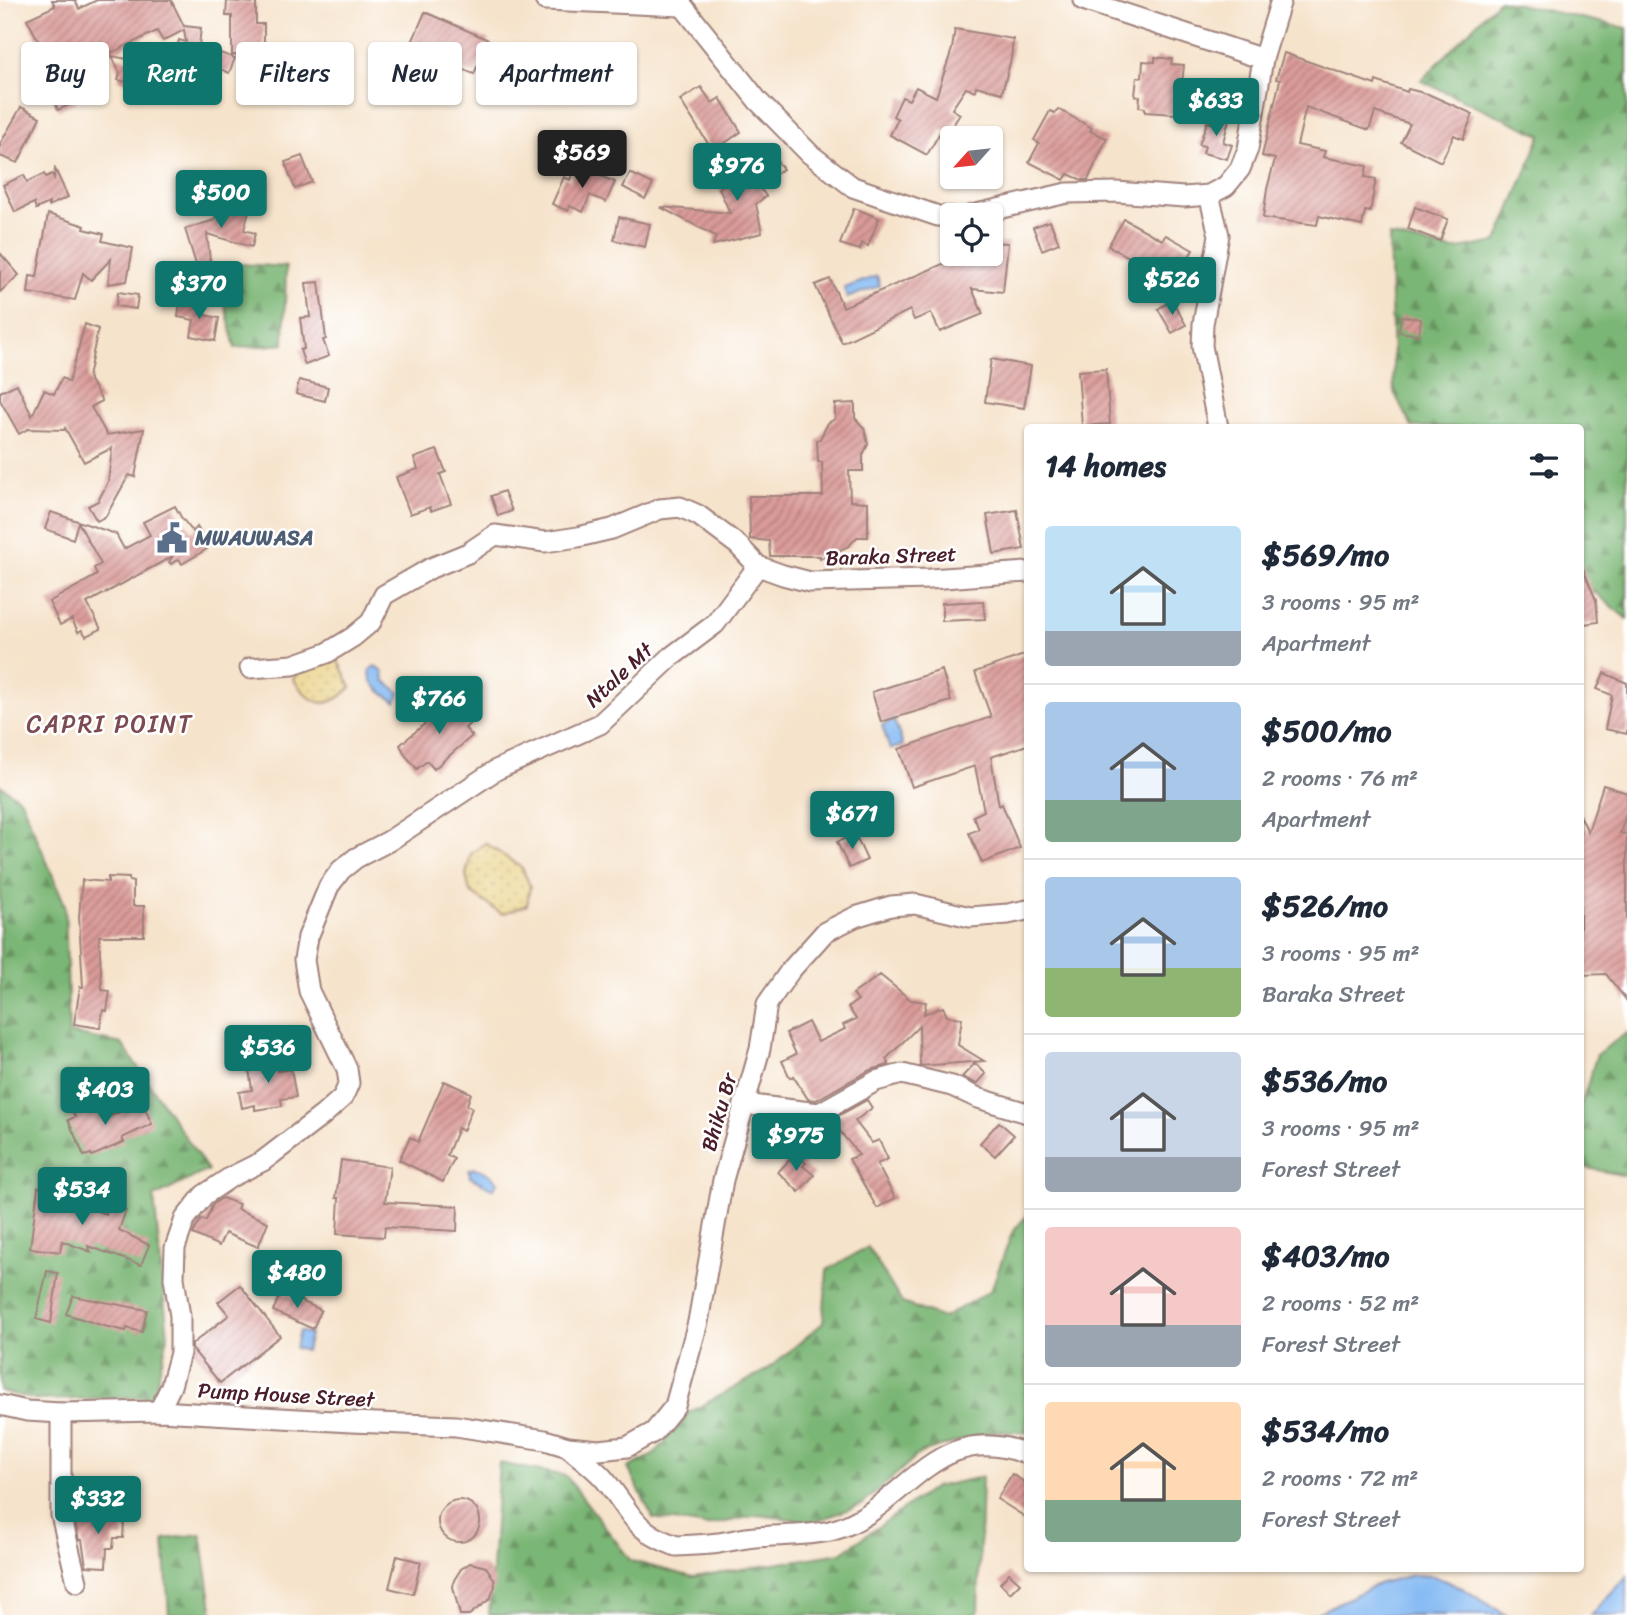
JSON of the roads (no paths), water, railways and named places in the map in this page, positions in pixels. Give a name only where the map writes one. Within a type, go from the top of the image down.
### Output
[{"type":"street","points":[[545,0],[679,3],[758,101],[810,154],[853,187],[940,216]]},
{"type":"street","points":[[1083,0],[1263,59]]},
{"type":"street","points":[[1003,207],[1067,192],[1209,195],[1226,186],[1240,169],[1248,149],[1263,59],[1281,0]]},
{"type":"street","points":[[1209,195],[1219,234],[1203,324],[1202,346],[1217,424]]},
{"type":"street","points":[[250,668],[293,665],[327,653],[371,622],[384,595],[431,568],[468,553],[495,536],[545,542],[578,537],[612,529],[660,509],[680,507],[698,515],[738,545],[758,566]]},
{"type":"street","name":"Baraka Street","points":[[758,566],[810,582],[930,579],[1024,572]]},
{"type":"street","name":"Ntale Mt","points":[[159,1411],[171,1386],[180,1353],[180,1316],[174,1278],[175,1248],[185,1219],[204,1195],[230,1177],[263,1161],[312,1124],[343,1097],[349,1083],[347,1069],[309,991],[304,960],[308,937],[328,886],[341,870],[356,858],[389,841],[496,769],[600,724],[671,657],[715,624],[758,566]]},
{"type":"street","name":"Bhiku Br","points":[[568,1447],[599,1450],[627,1447],[654,1432],[675,1406],[698,1322],[723,1180],[760,1049],[767,1004],[790,971],[825,932],[855,917],[891,906],[915,904],[970,917],[1024,911]]},
{"type":"street","points":[[744,1104],[819,1113],[876,1081],[902,1074],[952,1086],[978,1098],[1024,1112]]},
{"type":"street","name":"Pump House Street","points":[[0,1405],[61,1413],[159,1411],[456,1426],[545,1440],[568,1447]]},
{"type":"street","points":[[61,1413],[61,1514],[77,1581]]},
{"type":"street","points":[[568,1447],[604,1479],[635,1523],[655,1538],[676,1546],[829,1531],[861,1518],[916,1475],[961,1449],[988,1445],[1020,1451]]},
{"type":"water","points":[[877,276],[880,286],[847,298],[844,288]]},
{"type":"water","points":[[375,666],[383,672],[384,680],[400,693],[396,702],[372,681],[370,670]]},
{"type":"water","points":[[894,720],[903,745],[890,750],[882,725]]},
{"type":"water","points":[[475,1168],[488,1173],[498,1182],[493,1189],[470,1177],[469,1170]]},
{"type":"water","points":[[299,1331],[310,1334],[306,1351],[295,1348]]},
{"type":"water","points":[[1413,1575],[1434,1576],[1462,1588],[1506,1615],[1313,1615],[1380,1583]]},
{"type":"water","points":[[1627,1576],[1627,1615],[1590,1615]]},
{"type":"place","name":"MWAUWASA","points":[[172,538]]},
{"type":"district","name":"CAPRI POINT","points":[[110,724]]}]
